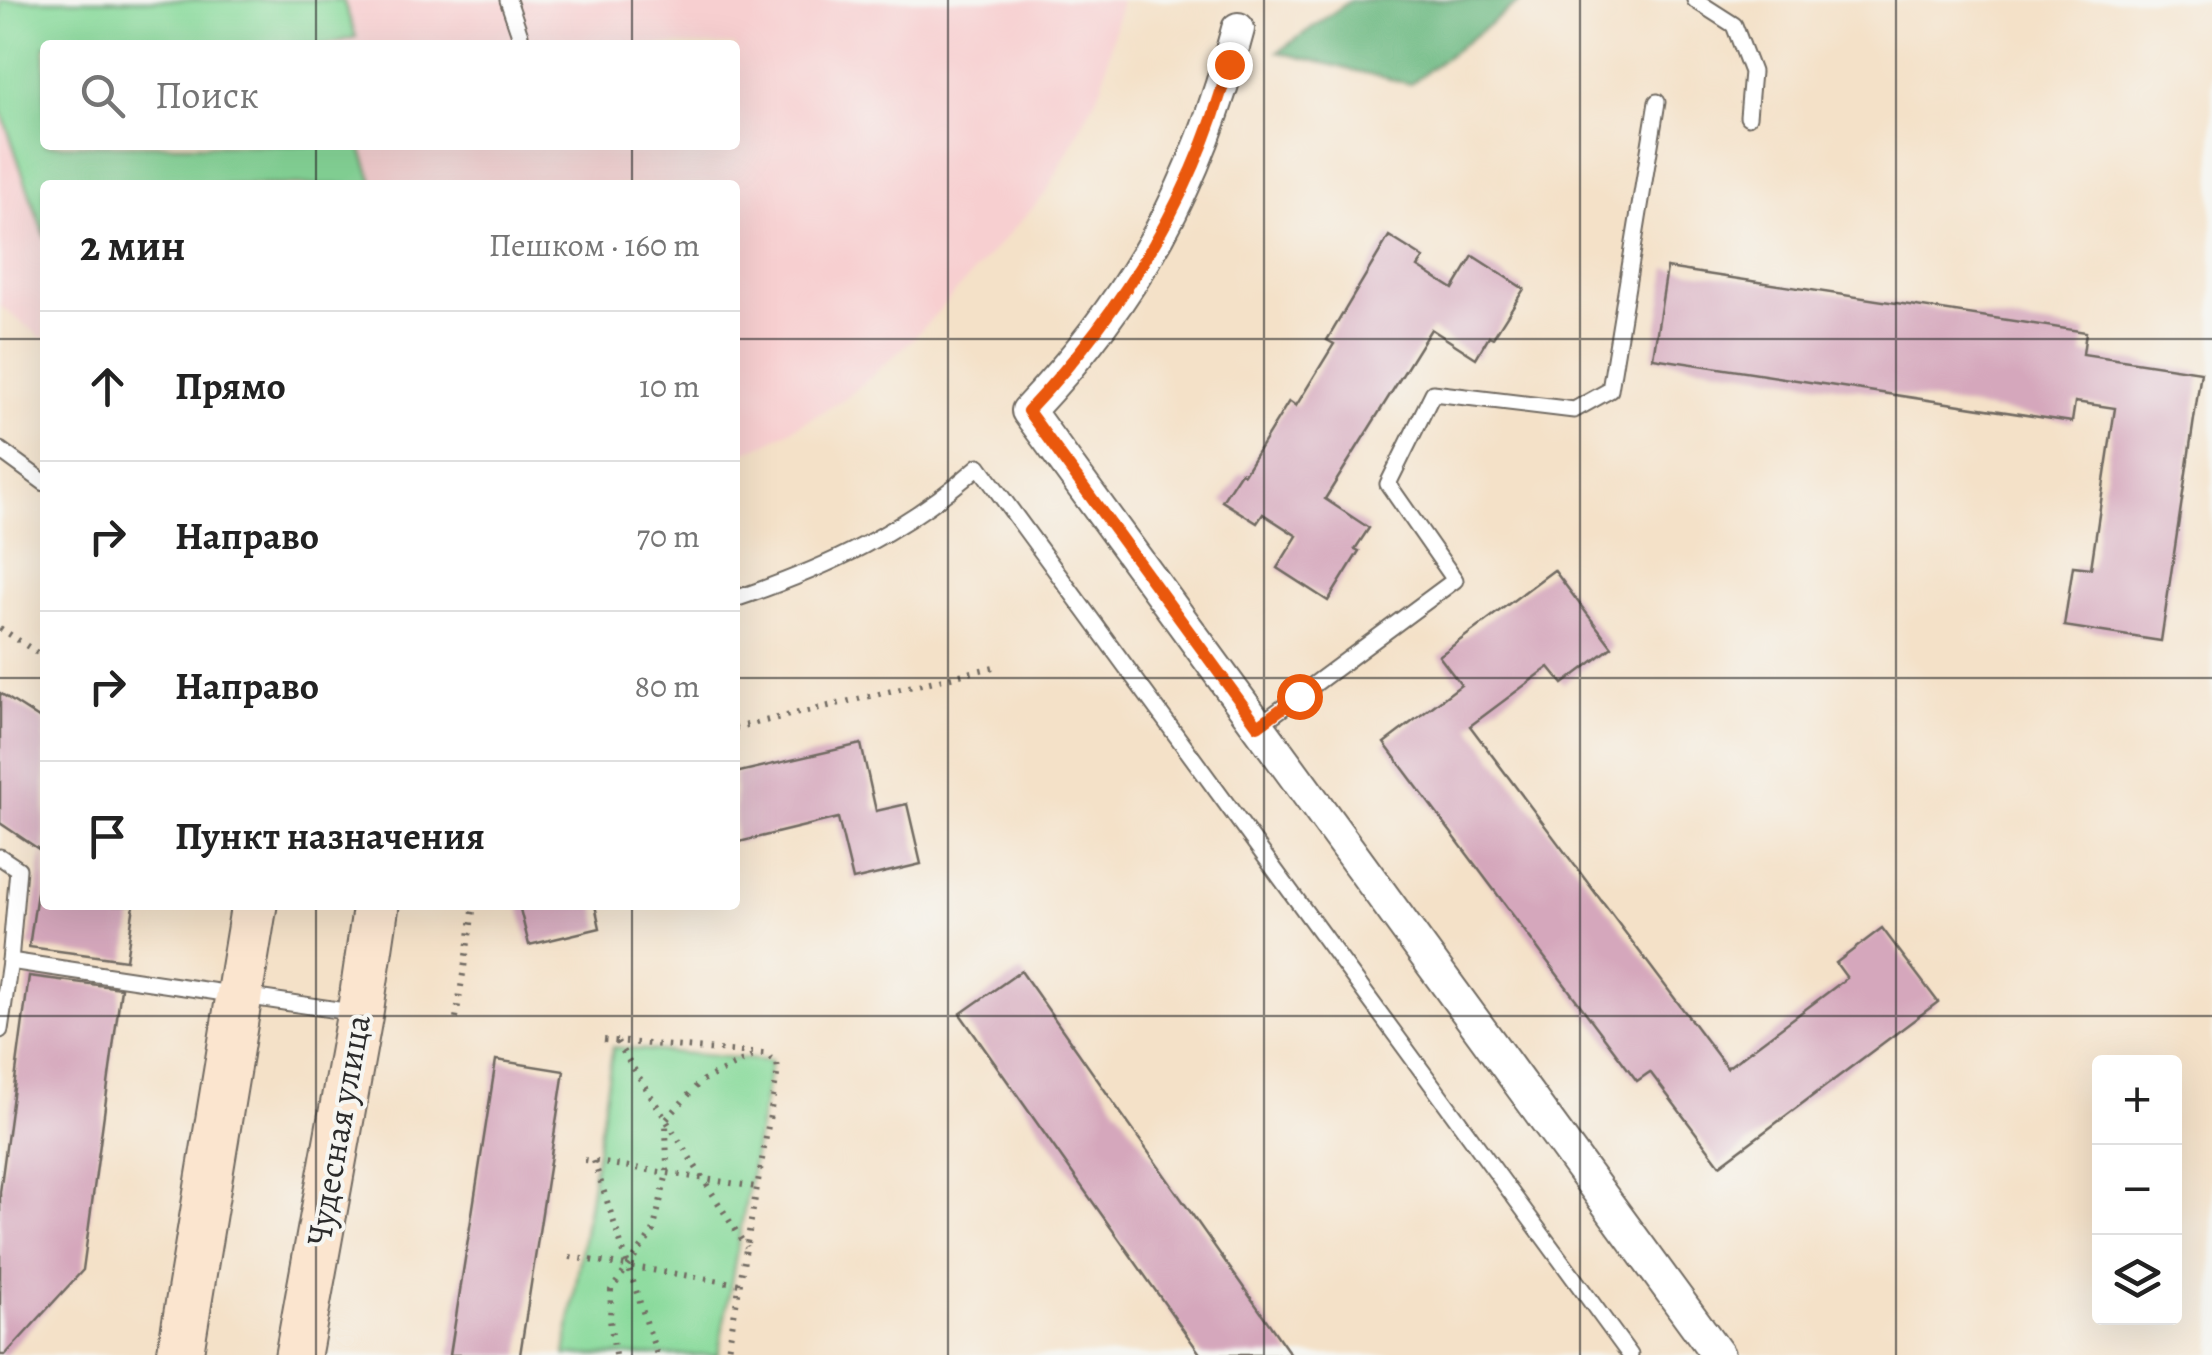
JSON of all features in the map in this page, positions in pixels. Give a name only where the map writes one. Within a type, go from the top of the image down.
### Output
[{"type":"street","points":[[1238,29],[1220,98],[1185,188],[1154,249],[1112,313],[1069,368],[1028,411],[1718,1355]]},
{"type":"street","points":[[180,1355],[253,910]]},
{"type":"street","name":"Чудесная улица","points":[[298,1355],[375,910]]},
{"type":"lane","points":[[508,0],[520,35]]},
{"type":"lane","points":[[1694,0],[1734,25],[1752,72],[1748,117]]},
{"type":"lane","points":[[1258,726],[1455,580],[1388,484],[1433,393],[1574,410],[1610,390],[1657,102]]},
{"type":"lane","points":[[0,450],[40,479]]},
{"type":"lane","points":[[740,597],[806,575],[900,528],[979,466],[1630,1355]]},
{"type":"lane","points":[[0,858],[18,869],[0,1030]]},
{"type":"lane","points":[[10,961],[360,1013]]},
{"type":"path","points":[[0,628],[40,655]]},
{"type":"path","points":[[740,727],[998,666]]},
{"type":"path","points":[[456,1018],[473,910]]},
{"type":"path","points":[[604,1040],[774,1058],[778,1070],[727,1355]]},
{"type":"path","points":[[616,1041],[746,1247]]},
{"type":"path","points":[[615,1355],[611,1290],[653,1232],[667,1173],[666,1120],[702,1081],[759,1054]]},
{"type":"path","points":[[657,1355],[590,1161],[757,1188]]},
{"type":"path","points":[[570,1256],[740,1284]]},
{"type":"shaded area","points":[[0,0],[1121,0],[1102,86],[1046,193],[912,340],[845,399],[740,454],[740,180],[40,180],[40,336],[0,306]]},
{"type":"green space","points":[[0,0],[343,0],[356,37],[344,40],[40,40],[40,150],[362,150],[372,180],[40,180],[40,223],[0,107]]},
{"type":"green space","points":[[1351,0],[1522,0],[1410,84],[1278,52]]},
{"type":"green space","points":[[613,1047],[771,1061],[718,1355],[565,1355]]},
{"type":"building","points":[[1389,236],[1424,258],[1418,267],[1453,289],[1473,256],[1524,289],[1476,358],[1431,329],[1325,499],[1369,528],[1328,601],[1277,568],[1297,536],[1263,514],[1257,523],[1222,501],[1241,472],[1244,474],[1289,401],[1296,406],[1334,344],[1327,340]]},
{"type":"building","points":[[1667,268],[2086,332],[2083,354],[2201,372],[2161,641],[2064,626],[2073,566],[2091,568],[2115,408],[2075,402],[2072,422],[1653,358]]},
{"type":"building","points":[[1554,570],[1612,647],[1563,684],[1549,667],[1470,726],[1727,1068],[1847,978],[1836,963],[1882,928],[1938,1002],[1720,1165],[1650,1072],[1637,1081],[1384,743],[1461,685],[1439,656]]},
{"type":"building","points":[[0,693],[40,719],[40,850],[0,823]]},
{"type":"building","points":[[861,744],[876,811],[907,804],[921,864],[853,880],[838,818],[740,842],[740,772]]},
{"type":"building","points":[[40,872],[40,910],[133,910],[126,960],[29,947]]},
{"type":"building","points":[[520,910],[596,910],[600,928],[529,945]]},
{"type":"building","points":[[1021,971],[1291,1355],[1201,1355],[960,1014]]},
{"type":"building","points":[[29,976],[121,988],[83,1270],[5,1355],[0,1355],[0,1192]]},
{"type":"building","points":[[496,1060],[564,1071],[520,1355],[450,1355]]},
{"type":"route","points":[[1229,64],[1185,188],[1154,249],[1112,313],[1069,368],[1028,411],[1258,726],[1299,696]]}]
